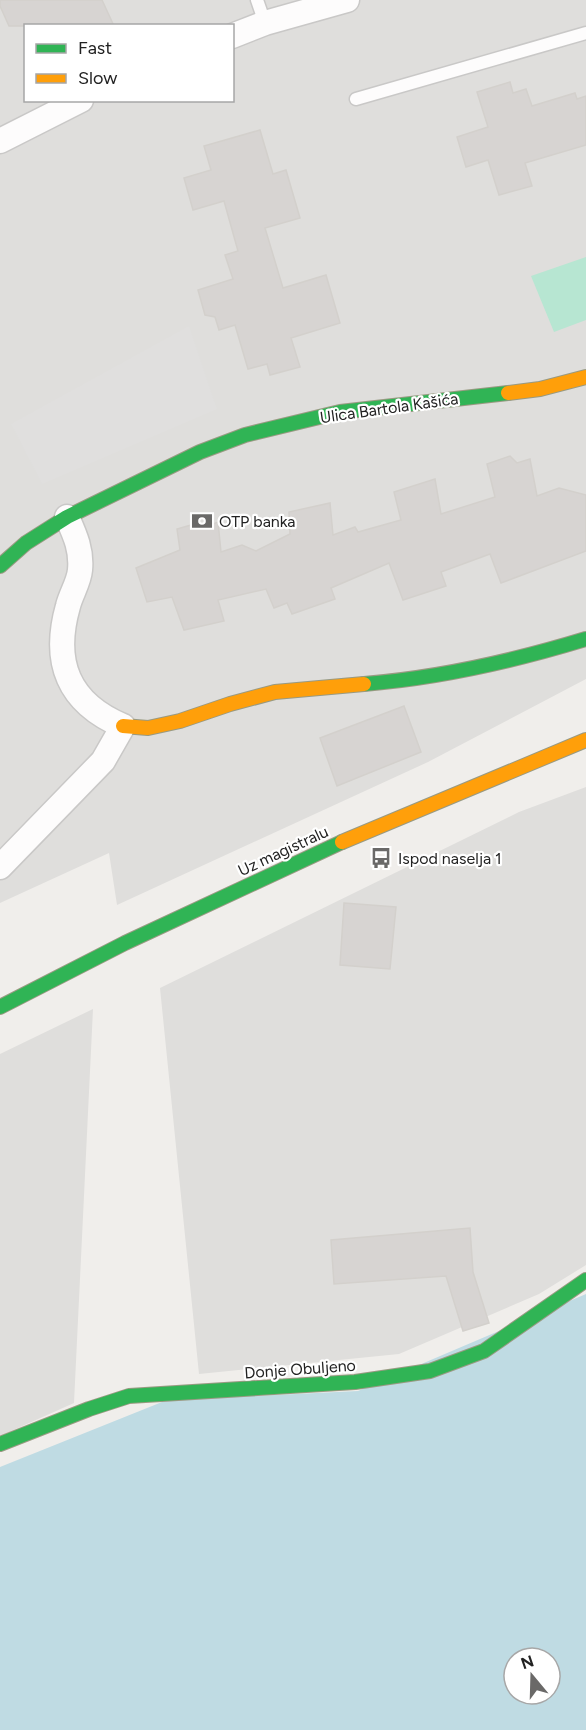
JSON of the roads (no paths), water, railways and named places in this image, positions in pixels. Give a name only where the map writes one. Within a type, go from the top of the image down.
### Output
[{"type":"street","points":[[234,35],[265,23],[347,0]]},
{"type":"street","points":[[0,141],[77,102]]},
{"type":"street","name":"Ulica Bartola Kašića","points":[[0,566],[26,543],[67,517],[148,477],[246,435],[340,412],[540,389],[586,377]]},
{"type":"street","points":[[67,517],[80,548],[80,572],[68,605],[61,636],[62,660],[73,687],[87,704],[103,717],[123,726],[148,728],[275,693],[411,680],[538,654],[586,639]]},
{"type":"street","points":[[0,867],[103,761],[123,726]]},
{"type":"street","name":"Uz magistralu","points":[[0,1007],[125,943],[326,849],[586,740]]},
{"type":"street","name":"Donje Obuljeno","points":[[0,1444],[129,1396],[355,1382],[430,1371],[484,1350],[586,1280]]},
{"type":"lane","points":[[257,0],[265,23]]},
{"type":"lane","points":[[356,99],[586,33]]},
{"type":"water","points":[[586,1294],[586,1730],[0,1730],[0,1467],[167,1400],[358,1391]]},
{"type":"place","name":"OTP banka","points":[[202,521]]},
{"type":"place","name":"Ispod naselja 1","points":[[381,858]]}]
